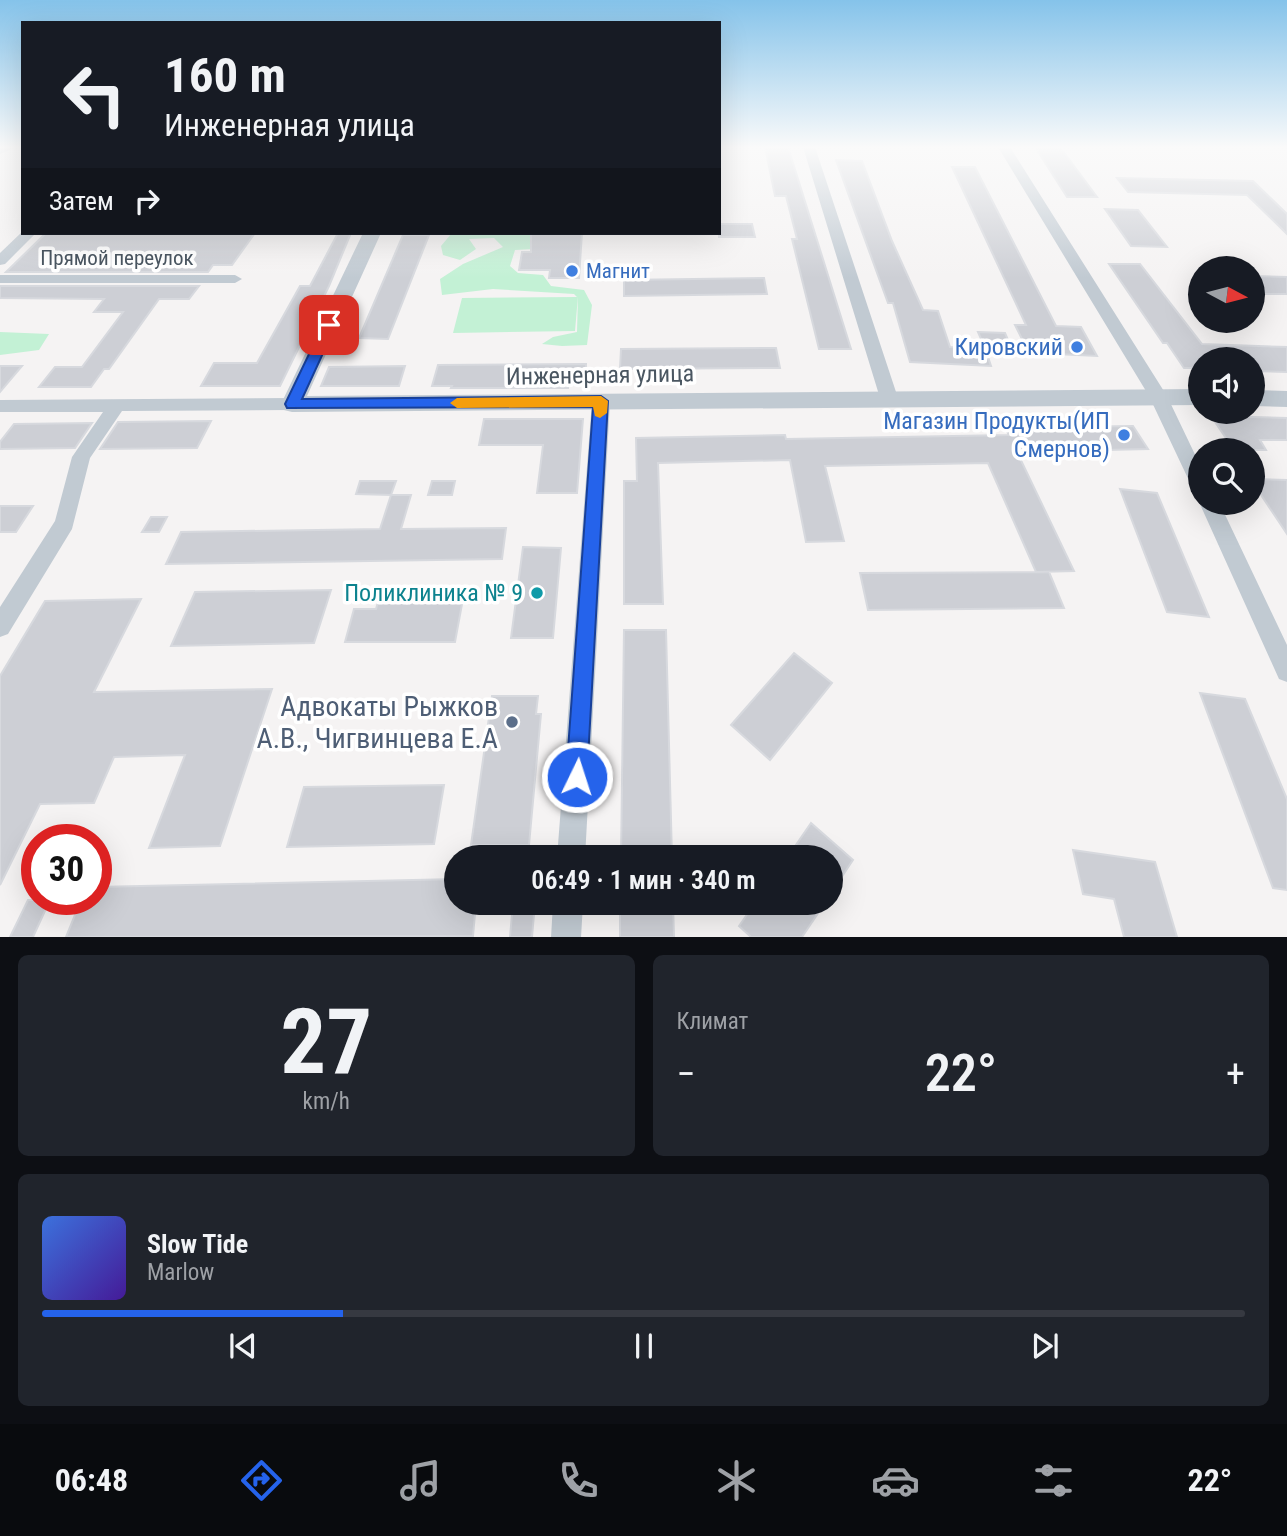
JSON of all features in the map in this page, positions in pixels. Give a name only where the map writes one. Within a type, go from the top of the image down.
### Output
[{"type":"street","points":[[823,191],[889,398]]},
{"type":"street","points":[[1031,191],[1158,396],[1188,459]]},
{"type":"street","points":[[0,261],[27,235]]},
{"type":"street","points":[[292,404],[371,235]]},
{"type":"street","name":"Прямой переулок","points":[[0,279],[235,279]]},
{"type":"street","name":"Инженерная улица","points":[[0,406],[1188,397]]},
{"type":"street","points":[[1265,398],[1287,399]]},
{"type":"street","points":[[572,845],[601,401]]},
{"type":"street","points":[[0,627],[65,523],[81,457],[116,406]]},
{"type":"street","points":[[1215,515],[1287,671]]},
{"type":"street","points":[[566,937],[567,915]]},
{"type":"green space","points":[[450,235],[540,235],[534,249],[515,250],[510,266],[518,273],[543,275],[551,286],[584,290],[592,305],[587,345],[542,344],[553,337],[577,332],[578,296],[575,331],[453,333],[462,298],[577,297],[574,294],[493,289],[442,295],[440,279],[463,264],[503,247],[494,238],[469,239],[476,249],[460,260],[443,255],[441,246]]},
{"type":"green space","points":[[0,332],[49,334],[39,350],[0,355]]},
{"type":"building","points":[[774,191],[802,191],[851,349],[819,349],[792,239],[797,239],[786,196],[775,196]]},
{"type":"building","points":[[847,191],[873,191],[923,310],[938,311],[950,347],[985,348],[991,366],[910,362],[893,303],[888,303]]},
{"type":"building","points":[[963,191],[987,191],[1056,326],[1081,327],[1097,356],[1056,354],[1051,344],[1024,343],[1015,325],[1026,325]]},
{"type":"building","points":[[1063,191],[1092,191],[1097,197],[1067,197]]},
{"type":"building","points":[[1263,191],[1287,214],[1287,234],[1247,195],[1128,192]]},
{"type":"building","points":[[1105,209],[1138,210],[1167,247],[1131,246]]},
{"type":"building","points":[[721,224],[752,224],[755,237],[719,237]]},
{"type":"building","points":[[44,235],[254,235],[232,265],[213,265],[208,272],[6,272]]},
{"type":"building","points":[[337,235],[350,235],[329,286],[280,386],[201,386],[214,363],[257,363],[300,286],[310,286]]},
{"type":"building","points":[[403,235],[429,235],[388,339],[359,338]]},
{"type":"building","points":[[531,235],[582,235],[579,278],[549,278],[550,270],[519,270],[522,252],[531,252]]},
{"type":"building","points":[[1109,264],[1140,264],[1188,326],[1188,333],[1193,333],[1202,344],[1287,347],[1287,372],[1265,371],[1265,347],[1188,347],[1188,368],[1184,368],[1167,343],[1163,343]]},
{"type":"building","points":[[1265,276],[1287,277],[1287,294],[1265,294]]},
{"type":"building","points":[[764,278],[767,294],[624,296],[624,280]]},
{"type":"building","points":[[0,286],[199,286],[189,299],[159,299],[109,369],[104,369],[91,387],[39,387],[55,367],[82,367],[123,312],[94,312],[104,299],[0,298]]},
{"type":"building","points":[[978,332],[1005,333],[1012,349],[985,348]]},
{"type":"building","points":[[776,348],[780,368],[620,369],[621,349]]},
{"type":"building","points":[[586,364],[585,385],[568,385],[568,388],[432,386],[438,365]]},
{"type":"building","points":[[0,366],[22,366],[0,392]]},
{"type":"building","points":[[405,366],[399,386],[321,386],[329,367]]},
{"type":"building","points":[[1265,417],[1287,418],[1287,440],[1226,438],[1216,424],[1265,424]]},
{"type":"building","points":[[484,419],[583,419],[577,493],[537,493],[543,445],[479,445]]},
{"type":"building","points":[[211,421],[197,448],[100,449],[118,422]]},
{"type":"building","points":[[92,423],[75,448],[0,449],[0,442],[14,424]]},
{"type":"building","points":[[1133,426],[1148,449],[1017,452],[1074,571],[1036,572],[988,463],[825,466],[844,541],[806,542],[790,460],[658,463],[663,604],[624,604],[624,481],[637,481],[636,438],[785,435],[786,439],[1009,435],[1005,428]]},
{"type":"building","points":[[1265,479],[1287,480],[1287,534],[1265,501]]},
{"type":"building","points":[[360,481],[396,481],[391,495],[356,494]]},
{"type":"building","points":[[432,481],[455,481],[452,495],[428,495]]},
{"type":"building","points":[[1120,489],[1157,493],[1209,617],[1167,612]]},
{"type":"building","points":[[391,495],[411,495],[401,529],[506,528],[502,559],[166,564],[181,532],[380,529]]},
{"type":"building","points":[[0,506],[33,506],[16,532],[0,532]]},
{"type":"building","points":[[151,517],[167,517],[159,532],[142,532]]},
{"type":"building","name":"Поликлиника № 9","points":[[523,547],[561,548],[553,638],[511,638]]},
{"type":"building","points":[[1049,572],[1064,608],[868,610],[860,573]]},
{"type":"building","points":[[382,588],[465,588],[455,642],[345,642],[354,609],[376,609]]},
{"type":"building","points":[[331,590],[314,643],[171,646],[195,592]]},
{"type":"building","points":[[141,599],[94,692],[272,689],[220,846],[149,848],[185,755],[114,757],[94,803],[40,804],[30,824],[21,824],[21,842],[0,885],[0,676],[45,601]]},
{"type":"building","points":[[624,630],[666,630],[672,845],[621,845]]},
{"type":"building","points":[[794,653],[832,683],[770,760],[731,725]]},
{"type":"building","points":[[1200,693],[1245,699],[1287,799],[1287,890],[1273,888]]},
{"type":"building","points":[[492,696],[538,696],[536,714],[541,714],[529,845],[471,845]]},
{"type":"building","points":[[444,785],[434,844],[287,847],[304,787]]},
{"type":"building","points":[[811,823],[836,845],[796,845]]},
{"type":"building","points":[[1073,850],[1155,862],[1177,937],[1124,937],[1114,899],[1083,894]]},
{"type":"building","points":[[843,851],[853,860],[843,875]]},
{"type":"building","points":[[444,879],[444,915],[475,915],[473,936],[66,937],[75,915],[112,915],[112,887]]},
{"type":"building","points":[[21,914],[43,915],[33,937],[10,937]]},
{"type":"building","points":[[512,915],[534,915],[532,937],[510,937]]},
{"type":"building","points":[[620,915],[673,915],[674,937],[620,937]]},
{"type":"building","points":[[747,915],[817,915],[802,937],[751,937],[739,926]]},
{"type":"slow traffic","points":[[457,403],[601,401],[600,413]]},
{"type":"place","name":"Магнит","points":[[572,271]]},
{"type":"place","name":"Кировский","points":[[1077,347]]},
{"type":"place","name":"Магазин Продукты(ИП Смернов)","points":[[1124,435]]},
{"type":"place","name":"Поликлиника № 9","points":[[537,593]]},
{"type":"place","name":"Адвокаты Рыжков А.В., Чигвинцева Е.А","points":[[512,722]]},
{"type":"route","points":[[329,325],[292,404],[601,401],[577,777]]}]
